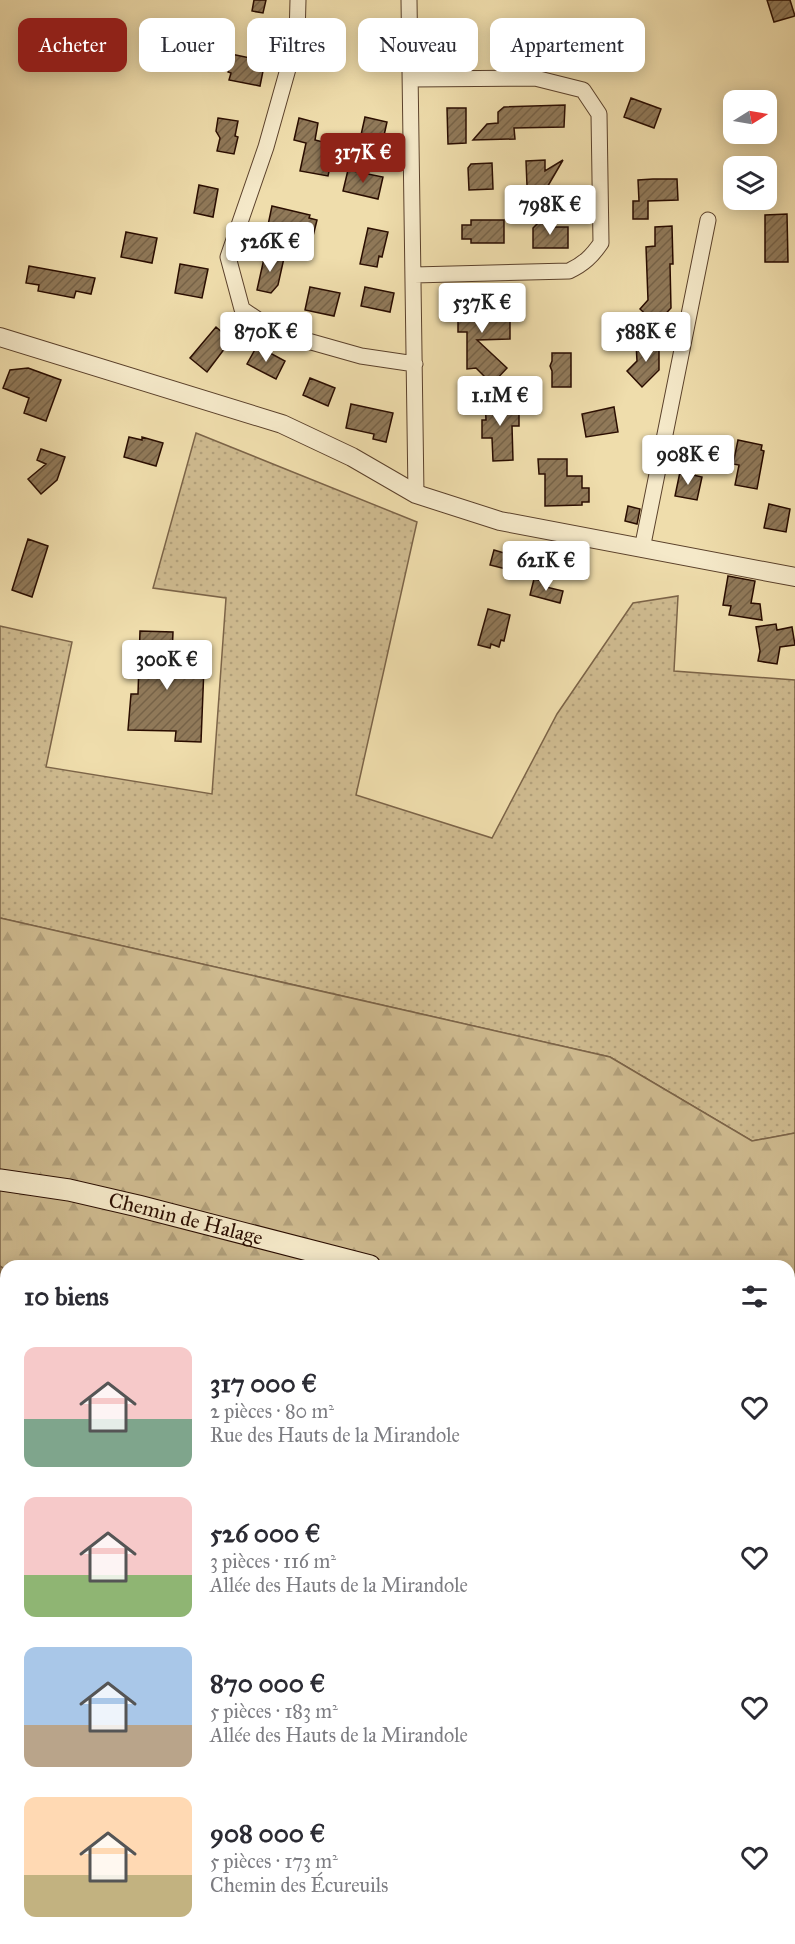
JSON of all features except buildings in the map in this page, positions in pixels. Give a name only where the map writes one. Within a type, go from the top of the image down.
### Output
[{"type":"main road","name":"Chemin de Halage","points":[[0,1180],[69,1191],[138,1206],[347,1260]]},
{"type":"street","points":[[298,0],[297,37],[266,147],[228,257],[242,309],[276,332],[361,356],[415,364]]},
{"type":"street","points":[[409,0],[416,494]]},
{"type":"street","points":[[411,79],[535,78],[583,90],[599,114],[601,243],[594,254],[582,265],[569,271],[414,275]]},
{"type":"street","points":[[642,549],[708,220]]},
{"type":"street","points":[[1,340],[282,424],[352,457],[416,494],[500,521],[795,577]]},
{"type":"green space","points":[[196,433],[417,522],[356,795],[492,838],[557,714],[633,603],[678,596],[674,671],[795,680],[795,1133],[752,1141],[610,1057],[0,918],[0,626],[72,642],[46,767],[212,794],[226,598],[153,588]]},
{"type":"green space","points":[[0,918],[610,1057],[752,1141],[795,1133],[795,1260],[0,1260]]}]
